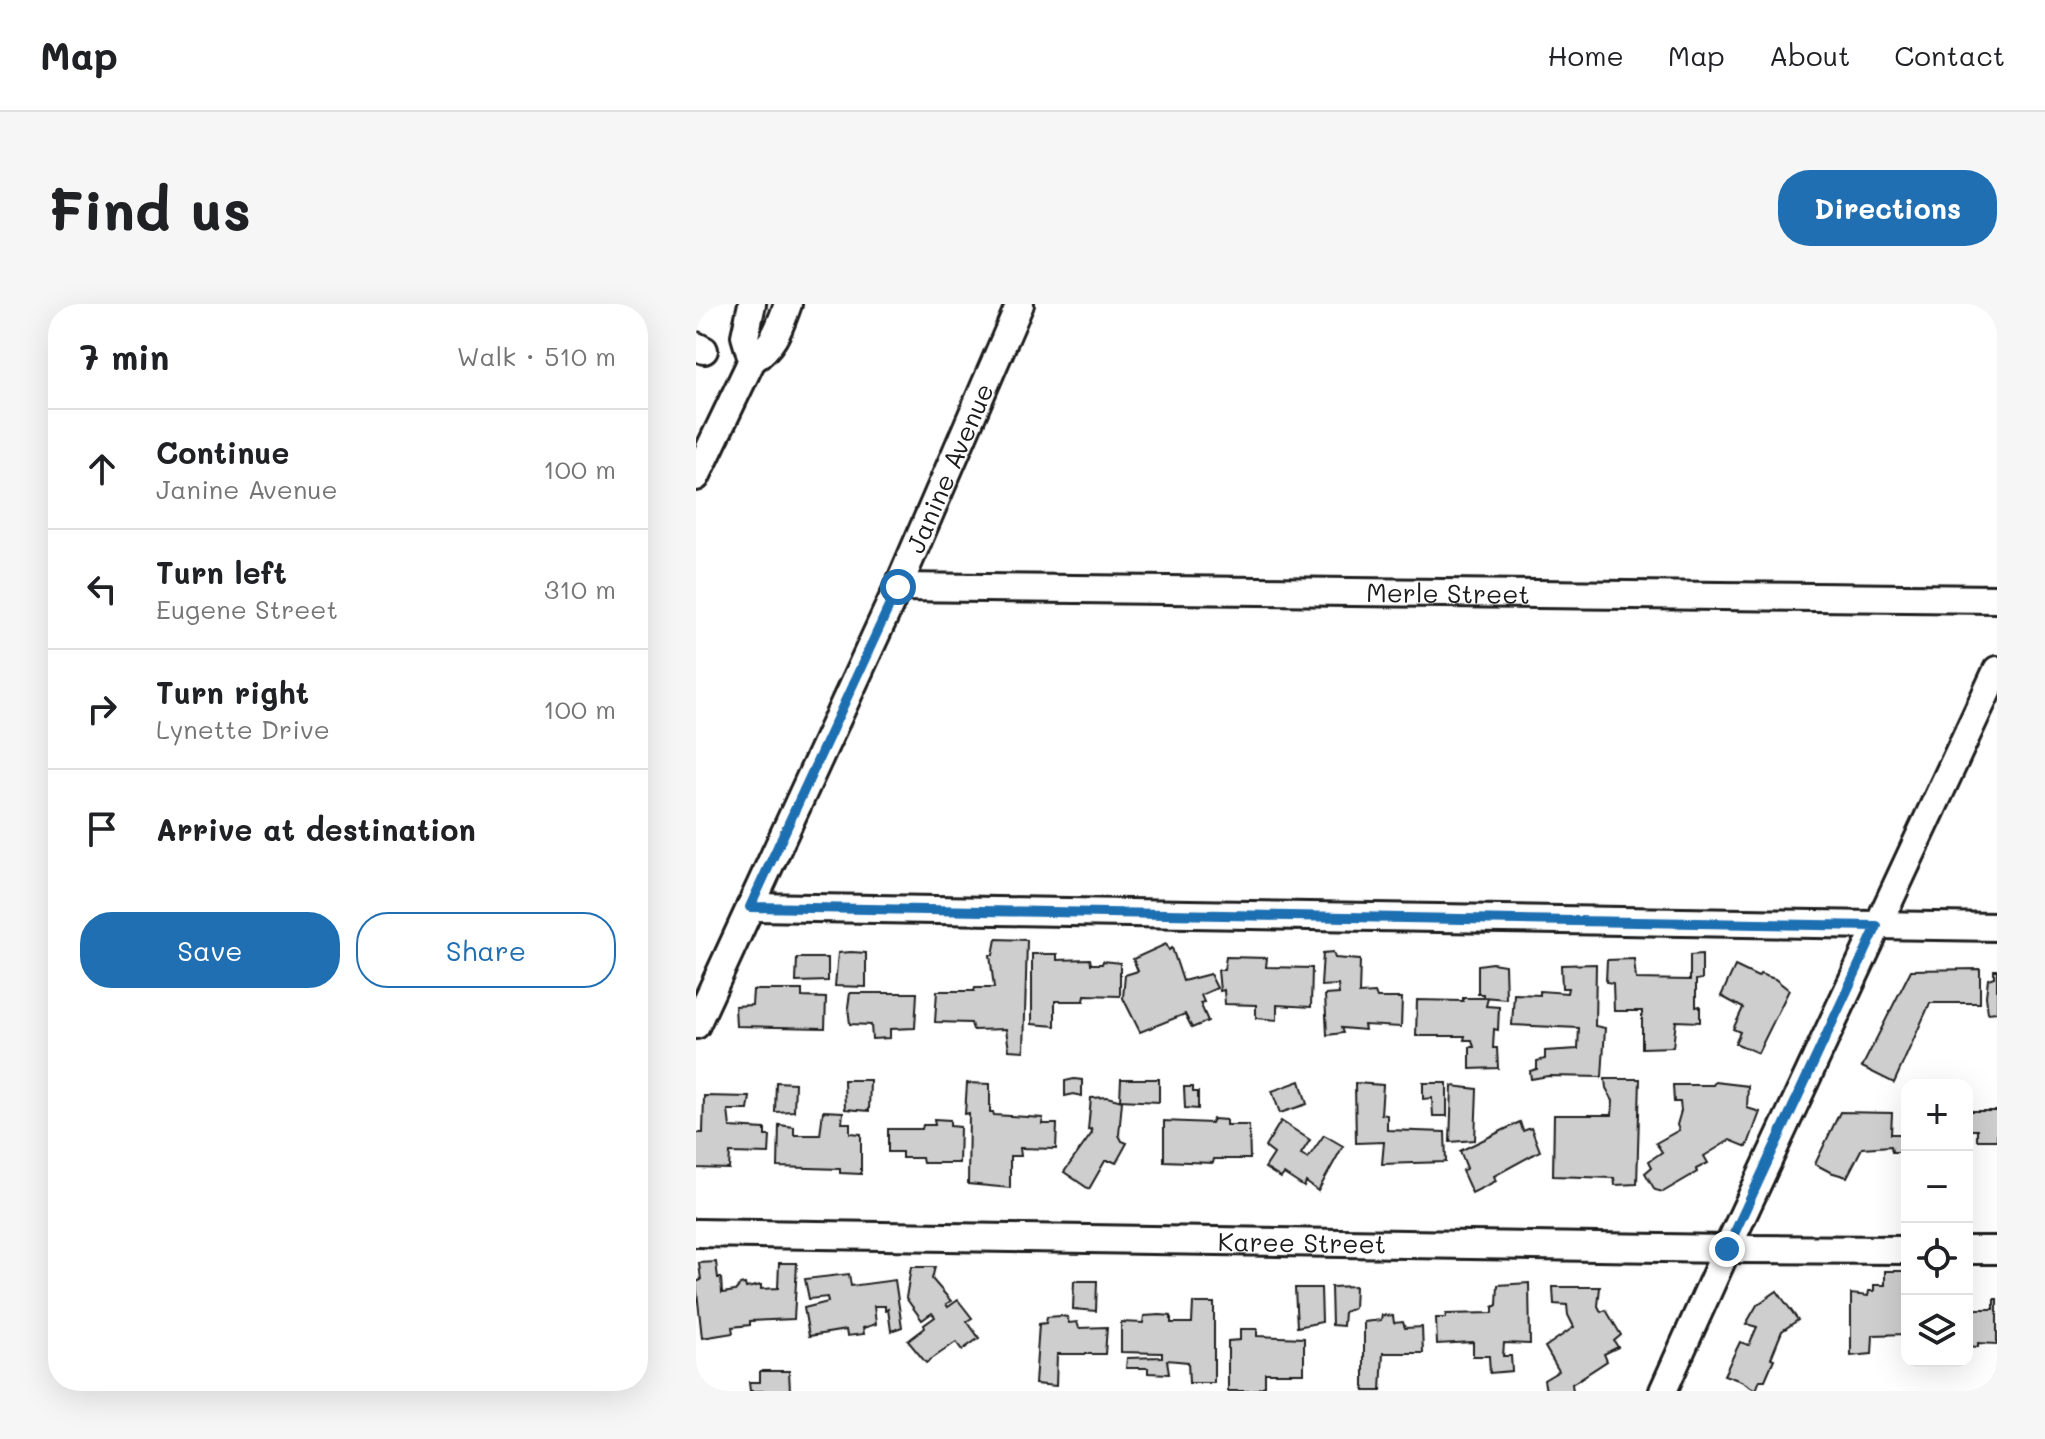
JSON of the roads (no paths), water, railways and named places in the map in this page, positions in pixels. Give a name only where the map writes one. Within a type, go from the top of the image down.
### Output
[{"type":"street","points":[[752,304],[745,336],[752,360]]},
{"type":"street","points":[[696,476],[752,360],[764,353],[773,341],[788,304]]},
{"type":"street","name":"Janine Avenue","points":[[696,1025],[898,587],[1020,304]]},
{"type":"street","name":"Merle Street","points":[[898,587],[1997,599]]},
{"type":"street","points":[[1663,1391],[1997,670]]},
{"type":"street","points":[[750,907],[1997,927]]},
{"type":"street","name":"Karee Street","points":[[696,1233],[1901,1250]]},
{"type":"street","points":[[1973,1250],[1997,1250]]}]
